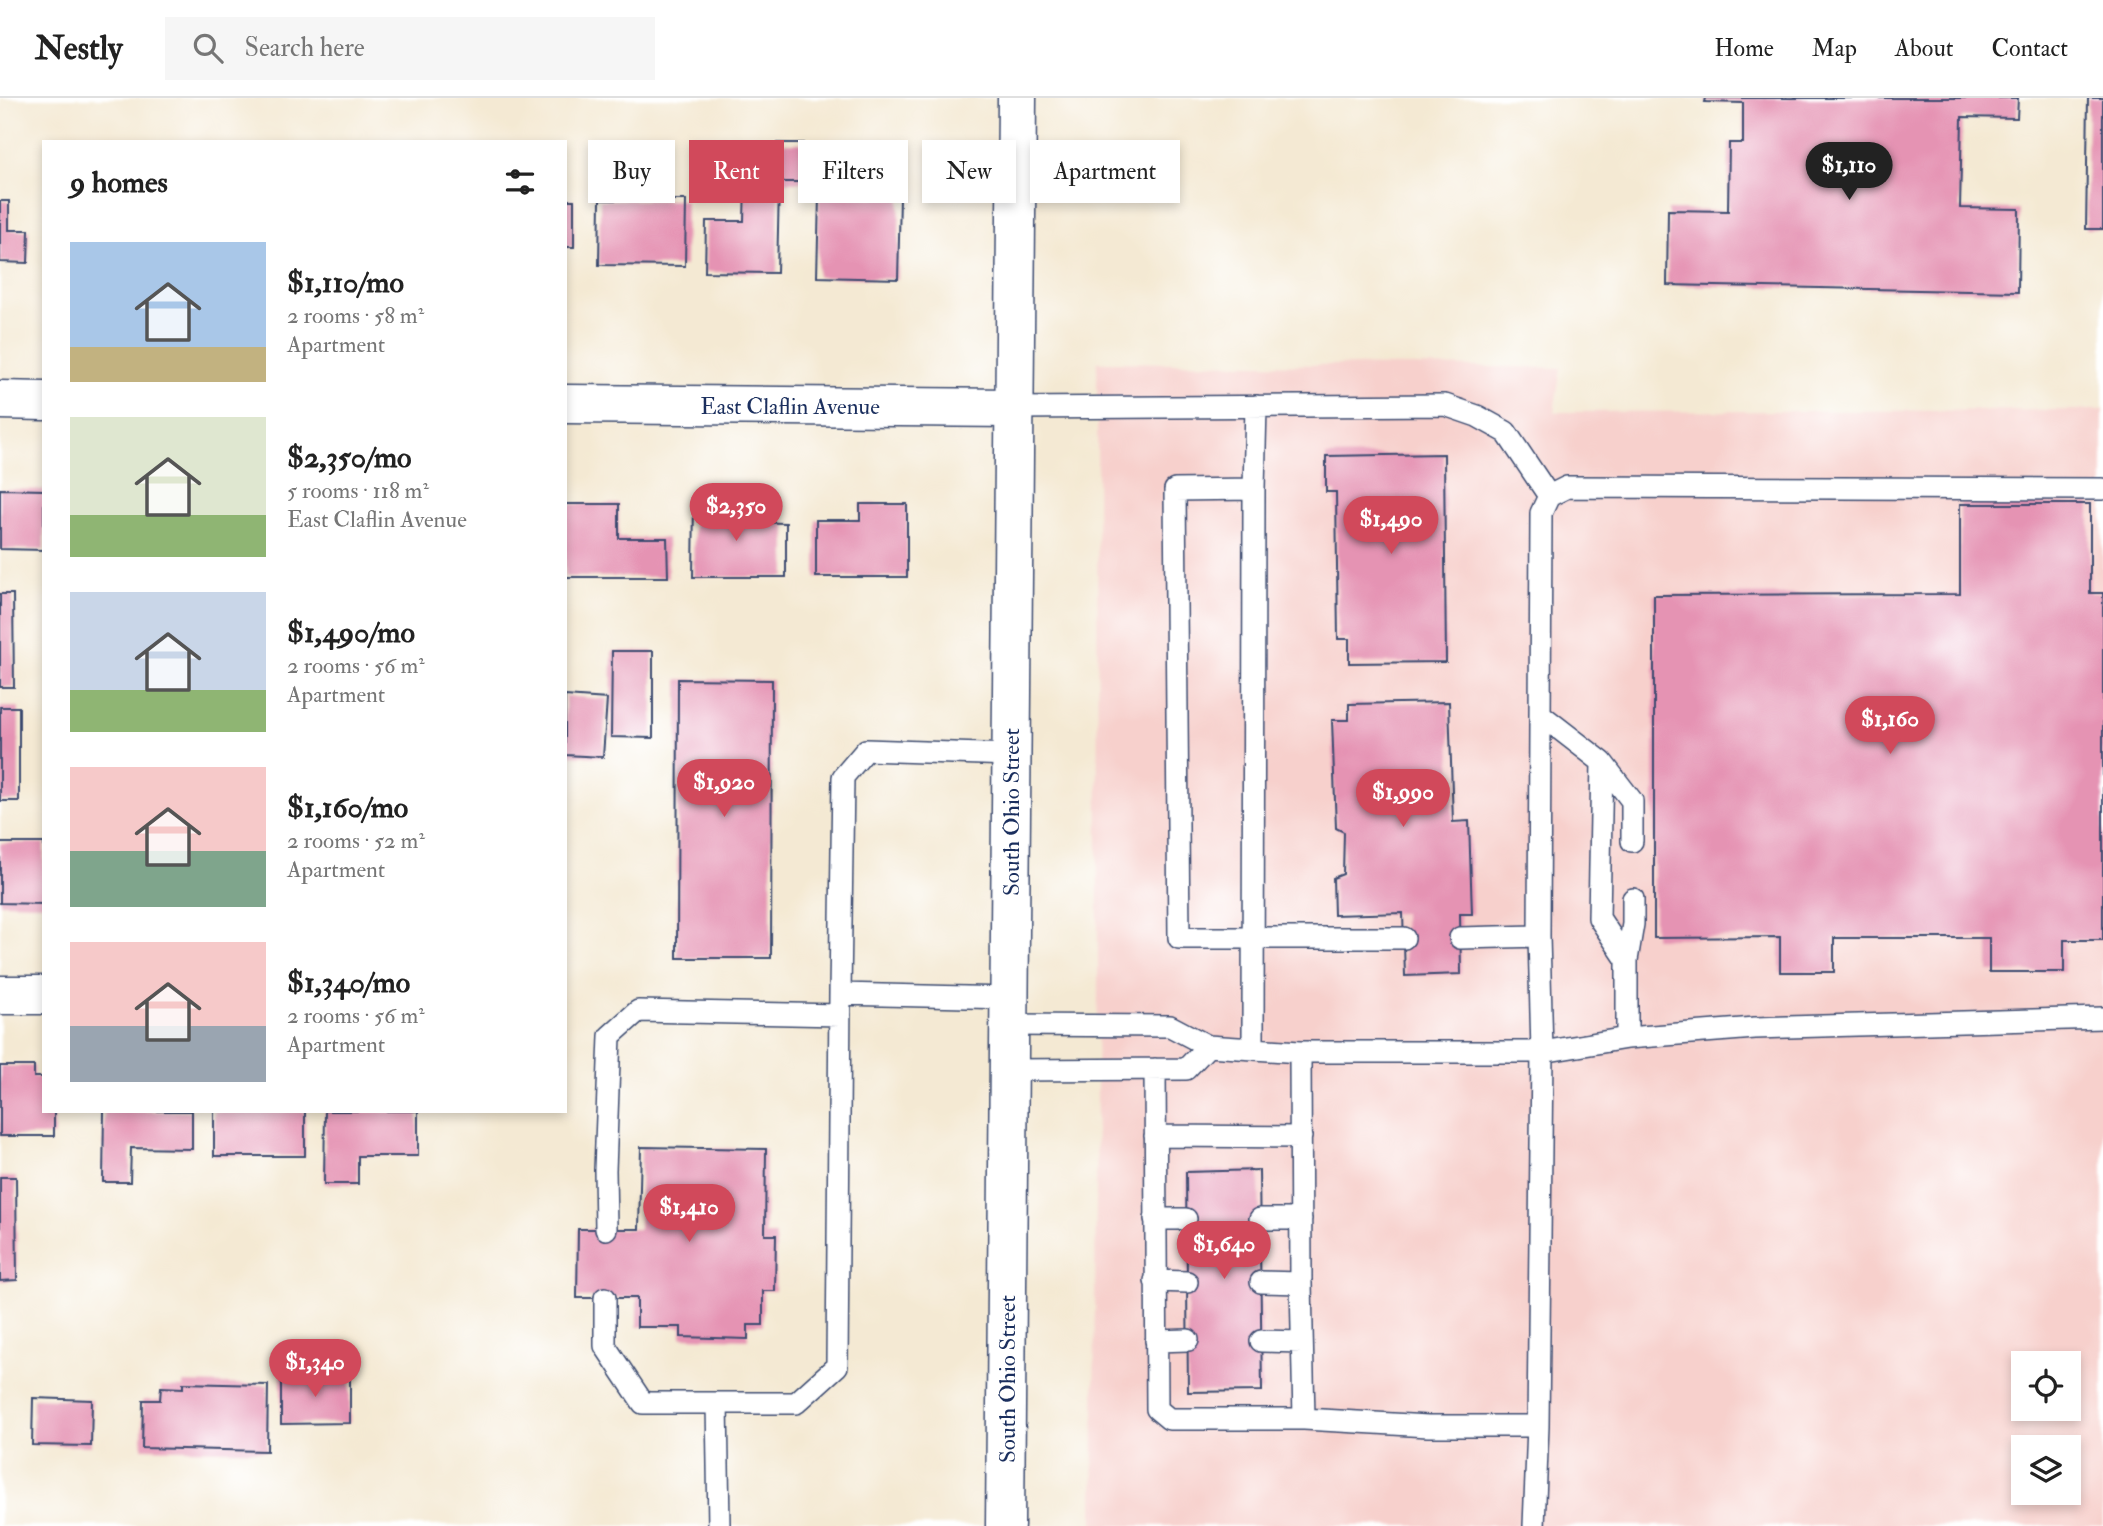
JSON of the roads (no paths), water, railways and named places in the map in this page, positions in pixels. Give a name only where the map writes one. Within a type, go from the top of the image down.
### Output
[{"type":"main road","name":"South Ohio Street","points":[[1006,1526],[1017,98]]},
{"type":"main road","points":[[0,400],[42,401]]},
{"type":"main road","name":"East Claflin Avenue","points":[[567,404],[1014,408]]},
{"type":"main road","points":[[0,995],[42,995]]},
{"type":"lane","points":[[1014,408],[1445,405],[1477,416],[1506,432],[1549,496]]},
{"type":"lane","points":[[1253,1049],[1256,406]]},
{"type":"lane","points":[[1534,1526],[1538,1426],[1542,1052],[1539,936],[1541,513],[1549,496],[1567,487],[2103,489]]},
{"type":"lane","points":[[1254,489],[1175,490],[1180,939],[1404,938]]},
{"type":"lane","points":[[1540,714],[1602,762],[1632,802],[1632,841]]},
{"type":"lane","points":[[605,1298],[605,1346],[643,1403],[796,1403],[837,1366],[843,777],[866,750],[1011,755]]},
{"type":"lane","points":[[1602,762],[1599,918],[1627,960]]},
{"type":"lane","points":[[1627,1038],[1627,960],[1633,924],[1633,899]]},
{"type":"lane","points":[[1461,938],[1539,936]]},
{"type":"lane","points":[[840,994],[1170,1026],[1208,1046],[1300,1052],[1542,1052],[1627,1038],[1755,1028],[2103,1018]]},
{"type":"lane","points":[[606,1229],[605,1170],[610,1036],[638,1012],[840,1015]]},
{"type":"lane","points":[[1009,1070],[1186,1069],[1208,1046]]},
{"type":"lane","points":[[1300,1052],[1304,1419]]},
{"type":"lane","points":[[1155,1069],[1157,1409],[1169,1419],[1304,1419],[1428,1426],[1538,1426]]},
{"type":"lane","points":[[1155,1136],[1301,1137]]},
{"type":"lane","points":[[1155,1219],[1186,1219]]},
{"type":"lane","points":[[1260,1219],[1301,1219]]},
{"type":"lane","points":[[1155,1281],[1187,1282]]},
{"type":"lane","points":[[1261,1282],[1301,1283]]},
{"type":"lane","points":[[1156,1341],[1188,1340]]},
{"type":"lane","points":[[1261,1341],[1302,1342]]},
{"type":"lane","points":[[717,1403],[719,1526]]}]
